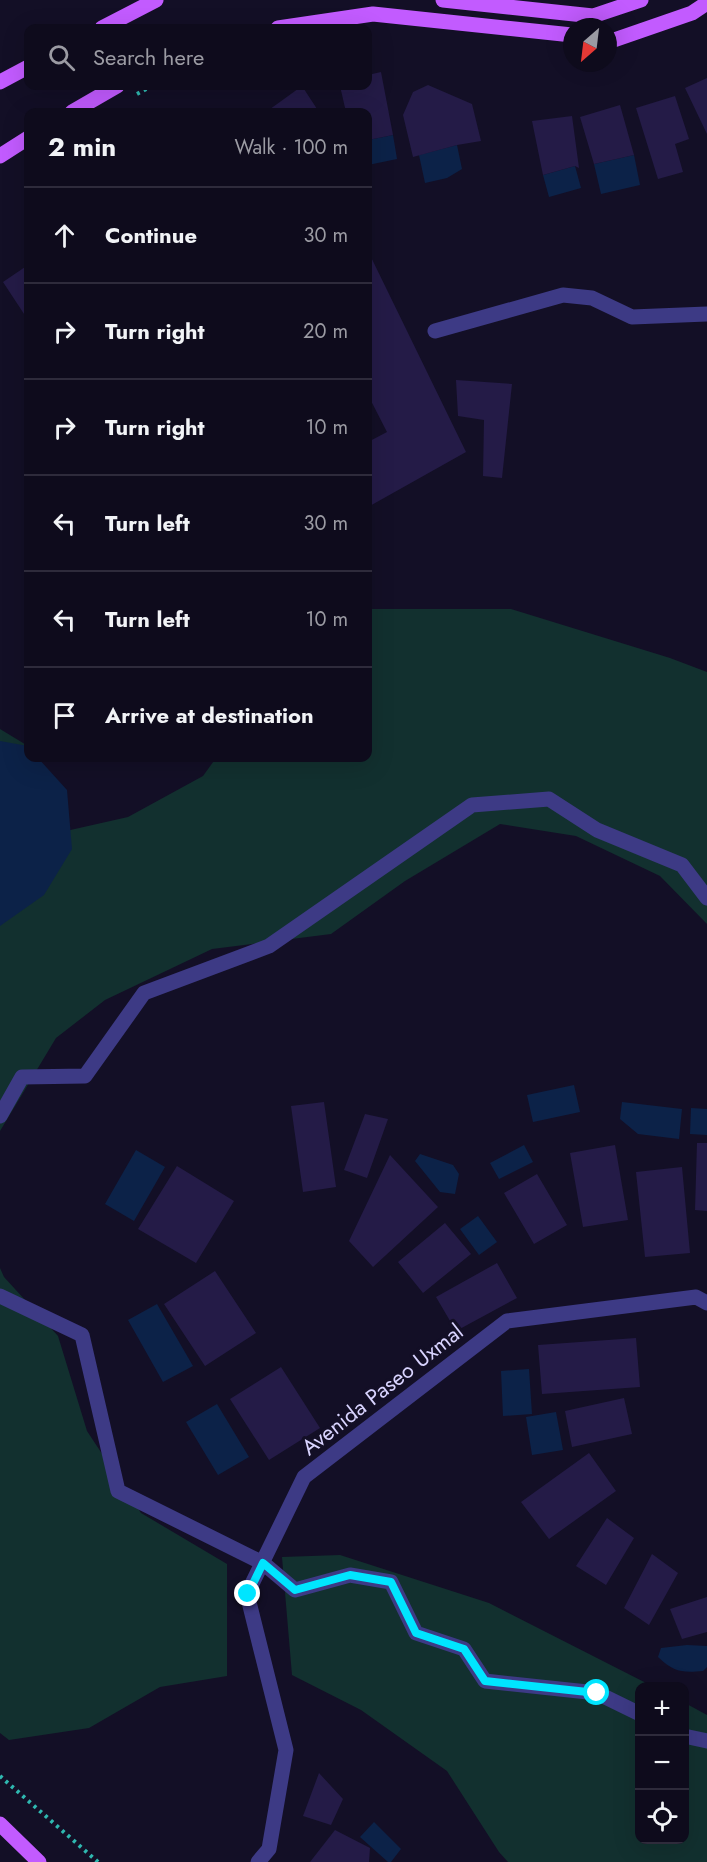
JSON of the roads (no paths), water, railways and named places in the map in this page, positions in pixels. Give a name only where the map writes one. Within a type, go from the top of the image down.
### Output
[{"type":"main road","points":[[110,24],[156,0]]},
{"type":"main road","points":[[443,0],[593,16],[641,0]]},
{"type":"main road","points":[[617,39],[692,13],[707,3]]},
{"type":"main road","points":[[305,24],[373,14],[563,34]]},
{"type":"main road","points":[[0,82],[24,69]]},
{"type":"main road","points":[[79,108],[110,90]]},
{"type":"main road","points":[[0,156],[24,141]]},
{"type":"main road","points":[[0,1824],[39,1862]]},
{"type":"street","points":[[435,331],[563,295],[592,298],[632,317],[707,314]]},
{"type":"street","points":[[0,1116],[22,1077],[85,1076],[144,993],[269,946],[472,805],[549,799],[597,830],[682,865],[707,898]]},
{"type":"street","points":[[0,1296],[82,1335],[118,1491],[263,1563],[295,1590],[350,1575],[391,1582],[416,1633],[464,1649],[485,1681],[597,1693],[635,1712]]},
{"type":"street","name":"Avenida Paseo Uxmal","points":[[258,1862],[269,1849],[286,1750],[248,1594],[304,1477],[507,1321],[696,1297],[707,1303]]},
{"type":"street","points":[[689,1737],[707,1740]]},
{"type":"water","points":[[393,135],[397,159],[372,164],[372,139]]},
{"type":"water","points":[[457,145],[462,169],[447,178],[425,183],[419,155]]},
{"type":"water","points":[[634,155],[640,185],[601,194],[594,164]]},
{"type":"water","points":[[575,166],[581,188],[549,197],[543,175]]},
{"type":"water","points":[[0,741],[24,745],[24,762],[42,762],[67,790],[72,849],[44,895],[0,926]]},
{"type":"water","points":[[574,1085],[580,1112],[533,1122],[527,1095]]},
{"type":"water","points":[[622,1102],[682,1109],[679,1139],[638,1134],[620,1119]]},
{"type":"water","points":[[691,1108],[707,1109],[707,1135],[690,1134]]},
{"type":"water","points":[[524,1145],[533,1162],[499,1179],[490,1163]]},
{"type":"water","points":[[136,1150],[165,1167],[134,1221],[105,1204]]},
{"type":"water","points":[[420,1154],[453,1165],[459,1174],[455,1194],[440,1192],[415,1161]]},
{"type":"water","points":[[478,1216],[497,1242],[479,1255],[460,1229]]},
{"type":"water","points":[[157,1304],[193,1366],[163,1382],[128,1320]]},
{"type":"water","points":[[529,1369],[532,1414],[503,1416],[501,1371]]},
{"type":"water","points":[[217,1404],[249,1457],[218,1475],[186,1422]]},
{"type":"water","points":[[556,1412],[563,1450],[532,1455],[526,1417]]},
{"type":"water","points":[[687,1645],[707,1646],[707,1667],[703,1671],[679,1670],[669,1666],[658,1657],[661,1648]]},
{"type":"water","points":[[374,1822],[401,1849],[391,1862],[388,1862],[360,1837]]}]
